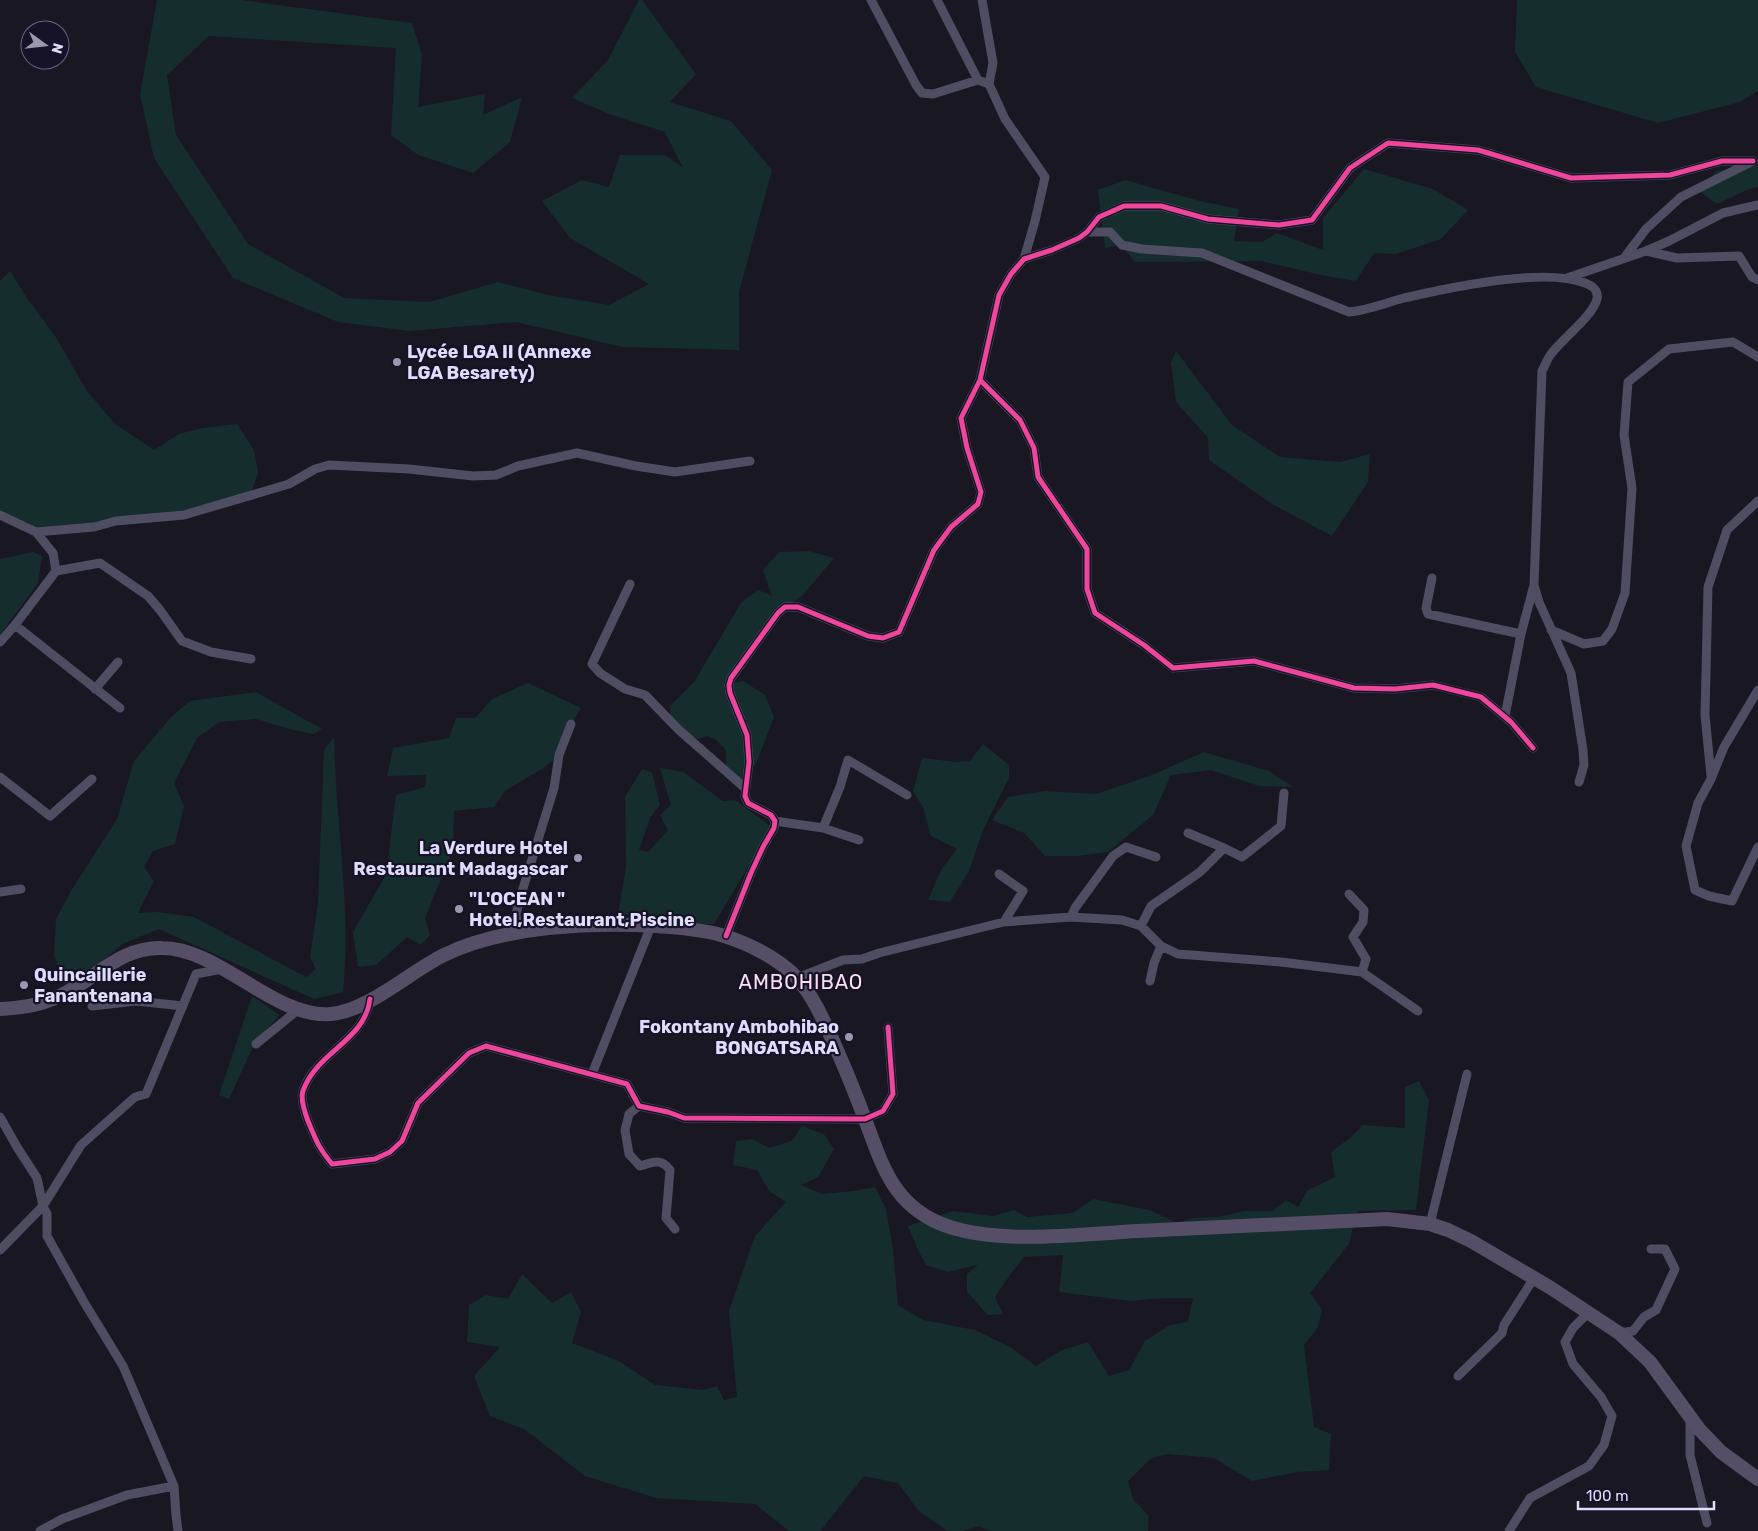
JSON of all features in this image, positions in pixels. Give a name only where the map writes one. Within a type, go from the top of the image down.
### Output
[{"type":"main road","points":[[0,1009],[35,1006],[52,1000],[92,977],[123,956],[150,948],[185,951],[281,1002],[317,1014],[334,1014],[355,1007],[370,999],[445,954],[491,938],[518,933],[612,924],[698,929],[726,936],[759,950],[779,963],[797,978],[812,999],[826,1026],[865,1118],[883,1168],[894,1187],[921,1214],[939,1223],[958,1229],[1000,1235],[1060,1236],[1387,1219],[1430,1224],[1448,1230],[1470,1241],[1534,1278],[1619,1333],[1650,1362],[1690,1417],[1721,1452],[1758,1479]]},
{"type":"street","points":[[871,0],[922,93],[933,94],[978,80],[989,84]]},
{"type":"street","points":[[937,0],[978,80]]},
{"type":"street","points":[[726,936],[751,873],[774,828],[774,821],[770,815],[748,803],[745,796],[749,762],[747,735],[730,693],[731,678],[778,613],[785,607],[798,606],[868,636],[883,638],[898,632],[934,550],[951,527],[978,504],[981,492],[967,448],[961,418],[980,380],[999,295],[1011,274],[1024,259],[1045,176],[1005,119],[989,84],[993,63],[982,0]]},
{"type":"street","points":[[1024,259],[1052,250],[1078,238],[1088,232],[1099,217],[1124,206],[1161,206],[1208,219],[1279,225],[1312,220],[1350,168],[1388,143],[1478,150],[1571,178],[1670,175],[1722,161],[1755,160]]},
{"type":"street","points":[[1624,258],[1646,229],[1681,197],[1755,160]]},
{"type":"street","points":[[1567,278],[1646,251],[1723,213],[1758,205]]},
{"type":"street","points":[[1088,232],[1110,232],[1122,245],[1142,249],[1202,253],[1349,312],[1364,311],[1404,298],[1495,280],[1567,278],[1590,285],[1596,290],[1598,298],[1593,307],[1551,354],[1542,371],[1534,585],[1521,634],[1504,716]]},
{"type":"street","points":[[1646,251],[1676,258],[1739,256],[1752,277],[1758,280]]},
{"type":"street","points":[[1551,630],[1584,644],[1603,641],[1612,629],[1625,593],[1632,488],[1624,435],[1628,382],[1669,349],[1733,342],[1758,357]]},
{"type":"street","points":[[980,380],[1020,420],[1034,448],[1038,478],[1087,549],[1087,589],[1095,613],[1144,645],[1173,668],[1254,661],[1354,688],[1395,689],[1433,685],[1481,697],[1504,716],[1533,748]]},
{"type":"street","points":[[36,532],[94,527],[116,521],[184,515],[289,484],[315,469],[330,465],[409,469],[473,476],[496,475],[518,466],[577,454],[676,472],[750,461]]},
{"type":"street","points":[[1711,779],[1705,715],[1708,587],[1727,530],[1758,501]]},
{"type":"street","points":[[0,515],[36,532],[53,553],[56,571]]},
{"type":"street","points":[[0,642],[56,571],[100,563],[148,596],[182,641],[210,652],[251,659]]},
{"type":"street","points":[[1432,578],[1426,608],[1428,614],[1521,634]]},
{"type":"street","points":[[630,584],[592,664],[600,673],[625,689],[645,695],[679,730],[745,788]]},
{"type":"street","points":[[1534,585],[1539,602],[1571,673],[1583,750],[1584,765],[1579,782]]},
{"type":"street","points":[[15,625],[120,708]]},
{"type":"street","points":[[95,689],[118,662]]},
{"type":"street","points":[[1758,690],[1724,747],[1711,779],[1698,803],[1686,846],[1695,890],[1709,896],[1732,901],[1758,846]]},
{"type":"street","points":[[518,933],[516,914],[554,788],[559,755],[570,724]]},
{"type":"street","points":[[823,828],[840,787],[848,760],[907,795]]},
{"type":"street","points":[[0,777],[50,816],[92,780]]},
{"type":"street","points":[[1188,834],[1242,857],[1281,826],[1284,793]]},
{"type":"street","points":[[774,821],[823,828],[859,840]]},
{"type":"street","points":[[1071,918],[1075,908],[1113,856],[1126,847],[1156,857]]},
{"type":"street","points":[[1141,926],[1151,906],[1200,872],[1224,848]]},
{"type":"street","points":[[999,874],[1023,891],[1004,922]]},
{"type":"street","points":[[0,892],[21,889]]},
{"type":"street","points":[[1349,894],[1364,910],[1363,922],[1353,937],[1366,959],[1362,972]]},
{"type":"street","points":[[797,978],[843,960],[862,959],[1004,922],[1071,918],[1122,920],[1141,926],[1161,946],[1178,954],[1281,962],[1362,972],[1418,1011]]},
{"type":"street","points":[[592,1074],[651,926]]},
{"type":"street","points":[[1150,981],[1154,963],[1161,946]]},
{"type":"street","points":[[0,1250],[43,1206],[82,1145],[135,1097],[146,1094],[196,974],[222,969]]},
{"type":"street","points":[[370,999],[369,1012],[355,1032],[320,1063],[303,1092],[305,1112],[318,1148],[332,1164],[375,1159],[390,1152],[402,1142],[418,1103],[469,1053],[486,1046],[627,1084],[639,1106],[668,1112],[684,1118],[865,1118],[883,1110],[893,1094],[888,1027]]},
{"type":"street","points":[[92,1006],[136,1001],[183,1006]]},
{"type":"street","points":[[256,1044],[299,1009]]},
{"type":"street","points":[[1430,1224],[1467,1074]]},
{"type":"street","points":[[639,1106],[629,1114],[626,1130],[629,1154],[640,1166],[658,1161],[665,1163],[670,1170],[666,1218],[675,1229]]},
{"type":"street","points":[[0,1117],[37,1178],[43,1206],[47,1214],[47,1236],[123,1366],[174,1486],[178,1531]]},
{"type":"street","points":[[1619,1333],[1633,1331],[1644,1317],[1656,1310],[1675,1269],[1665,1249],[1651,1249]]},
{"type":"street","points":[[1458,1376],[1502,1332],[1504,1325],[1534,1278]]},
{"type":"street","points":[[1509,1531],[1530,1498],[1588,1466],[1604,1445],[1612,1416],[1601,1397],[1573,1364],[1565,1342],[1573,1328],[1588,1313]]},
{"type":"street","points":[[1690,1417],[1690,1455],[1706,1523]]},
{"type":"street","points":[[40,1531],[62,1520],[127,1496],[174,1486]]},
{"type":"green space","points":[[157,0],[241,0],[412,23],[422,55],[418,107],[485,94],[483,115],[522,97],[510,142],[473,173],[418,155],[391,135],[396,48],[209,36],[167,75],[176,135],[248,244],[344,298],[429,302],[498,282],[548,295],[609,305],[649,284],[570,238],[542,201],[582,180],[609,187],[620,155],[665,155],[683,168],[665,132],[609,114],[572,98],[608,60],[639,0],[642,0],[696,74],[670,102],[731,121],[772,170],[739,292],[739,350],[623,347],[516,322],[409,331],[338,322],[233,278],[154,158],[140,94]]},
{"type":"green space","points":[[1517,0],[1758,0],[1758,91],[1740,102],[1658,123],[1536,87],[1515,52]]},
{"type":"green space","points":[[1758,165],[1758,187],[1749,189],[1717,204],[1700,192],[1716,171]]},
{"type":"green space","points":[[1364,169],[1433,189],[1468,210],[1441,239],[1396,254],[1374,253],[1356,281],[1261,261],[1134,262],[1122,245],[1105,248],[1098,190],[1125,180],[1200,201],[1239,209],[1234,241],[1262,242],[1277,233],[1323,250],[1323,218]]},
{"type":"green space","points":[[10,271],[55,336],[87,391],[115,424],[154,450],[179,434],[202,428],[237,424],[254,450],[258,473],[250,496],[214,507],[36,532],[0,513],[0,281]]},
{"type":"green space","points":[[1176,351],[1232,425],[1280,457],[1340,462],[1370,454],[1368,482],[1332,536],[1272,504],[1209,460],[1208,438],[1176,402],[1171,363]]},
{"type":"green space","points":[[809,551],[834,558],[803,595],[784,609],[726,685],[743,681],[765,695],[774,717],[756,764],[735,783],[726,768],[726,750],[715,739],[707,736],[698,739],[671,726],[670,706],[694,682],[741,603],[758,590],[772,596],[763,570],[779,552]]},
{"type":"green space","points":[[33,552],[42,556],[38,583],[0,635],[0,559]]},
{"type":"green space","points":[[528,683],[581,708],[568,729],[559,755],[545,767],[505,791],[494,807],[454,811],[453,849],[425,918],[430,935],[421,945],[407,937],[376,965],[358,967],[353,932],[388,871],[396,795],[425,787],[426,775],[387,776],[393,748],[449,738],[456,718],[475,718],[492,699]]},
{"type":"green space","points":[[256,692],[322,729],[314,734],[256,719],[219,722],[197,738],[174,783],[184,806],[175,844],[153,851],[144,867],[154,881],[138,913],[157,912],[194,917],[306,977],[316,969],[310,958],[318,903],[324,750],[334,737],[345,902],[345,970],[343,992],[314,999],[159,929],[122,944],[68,992],[54,955],[56,919],[71,891],[117,819],[134,761],[171,717],[190,701]]},
{"type":"green space","points":[[983,744],[1009,765],[1009,778],[983,830],[969,871],[950,902],[928,900],[941,870],[957,849],[931,836],[923,807],[913,792],[922,758],[956,762],[970,761]]},
{"type":"green space","points":[[1204,752],[1269,771],[1293,787],[1259,786],[1211,770],[1171,775],[1153,815],[1108,852],[1077,856],[1045,856],[1024,833],[992,820],[1008,797],[1045,791],[1096,794],[1152,775]]},
{"type":"green space","points":[[660,768],[683,772],[723,801],[735,800],[772,827],[714,924],[694,925],[676,918],[618,914],[626,867],[625,797],[642,769],[652,772],[660,805],[650,818],[639,850],[648,852],[668,830],[660,815],[671,805]]},
{"type":"green space","points":[[252,996],[280,1015],[256,1040],[229,1099],[219,1095]]},
{"type":"green space","points":[[1419,1081],[1429,1100],[1416,1210],[1357,1211],[1349,1244],[1310,1293],[1322,1309],[1318,1327],[1304,1345],[1314,1427],[1331,1434],[1329,1470],[1297,1472],[1252,1481],[1214,1458],[1167,1454],[1150,1459],[1128,1481],[1133,1499],[1149,1516],[1148,1531],[990,1531],[978,1526],[963,1531],[947,1531],[918,1510],[898,1483],[864,1476],[820,1531],[789,1531],[755,1504],[656,1498],[585,1476],[524,1429],[490,1416],[474,1376],[500,1347],[467,1342],[469,1305],[486,1295],[508,1299],[522,1274],[552,1303],[571,1292],[581,1312],[572,1343],[619,1361],[655,1385],[703,1390],[717,1386],[724,1400],[737,1397],[729,1311],[755,1236],[786,1202],[769,1191],[757,1170],[733,1165],[736,1141],[753,1139],[769,1148],[792,1141],[802,1126],[824,1134],[834,1149],[818,1177],[801,1185],[822,1194],[875,1187],[886,1209],[893,1249],[898,1305],[923,1320],[975,1330],[1012,1348],[1036,1366],[1062,1350],[1088,1342],[1109,1376],[1129,1370],[1145,1341],[1170,1325],[1188,1322],[1193,1298],[1130,1301],[1059,1292],[1063,1255],[1024,1257],[995,1297],[1003,1314],[988,1315],[967,1292],[967,1274],[978,1265],[948,1272],[926,1265],[908,1226],[953,1211],[993,1216],[1014,1210],[1027,1217],[1073,1213],[1093,1199],[1150,1210],[1177,1223],[1193,1218],[1218,1217],[1245,1211],[1273,1211],[1286,1200],[1298,1207],[1308,1190],[1335,1177],[1331,1152],[1350,1138],[1363,1125],[1405,1128],[1405,1087]]},
{"type":"cycle path","points":[[726,936],[751,873],[774,828],[775,821],[771,815],[748,803],[745,796],[749,762],[747,735],[730,693],[729,685],[731,678],[778,613],[785,607],[798,607],[868,636],[883,638],[899,632],[934,550],[951,527],[978,504],[981,492],[967,448],[961,418],[980,380],[999,295],[1011,274],[1024,259],[1052,250],[1079,238],[1087,232],[1099,217],[1124,206],[1161,206],[1208,219],[1279,225],[1312,220],[1350,168],[1388,143],[1478,150],[1571,178],[1670,175],[1722,161],[1753,161]]},
{"type":"cycle path","points":[[980,380],[1020,420],[1034,448],[1038,477],[1087,549],[1087,589],[1095,613],[1144,645],[1173,668],[1254,661],[1354,688],[1395,689],[1433,685],[1481,697],[1511,722],[1533,748]]},
{"type":"cycle path","points":[[370,999],[366,1013],[359,1026],[318,1066],[309,1078],[302,1094],[304,1110],[313,1133],[320,1148],[332,1164],[375,1159],[390,1152],[402,1141],[418,1103],[469,1053],[486,1046],[627,1084],[639,1106],[668,1112],[684,1118],[865,1119],[883,1111],[893,1094],[888,1027]]},
{"type":"place","name":"Lycée LGA II (Annexe LGA Besarety)","points":[[397,362]]},
{"type":"place","name":"La Verdure Hotel Restaurant Madagascar","points":[[578,858]]},
{"type":"place","name":"\"L'OCEAN \" Hotel,Restaurant,Piscine","points":[[459,909]]},
{"type":"place","name":"Quincaillerie Fanantenana","points":[[24,985]]},
{"type":"place","name":"Fokontany Ambohibao BONGATSARA","points":[[849,1037]]},
{"type":"district","name":"AMBOHIBAO","points":[[801,982]]}]
